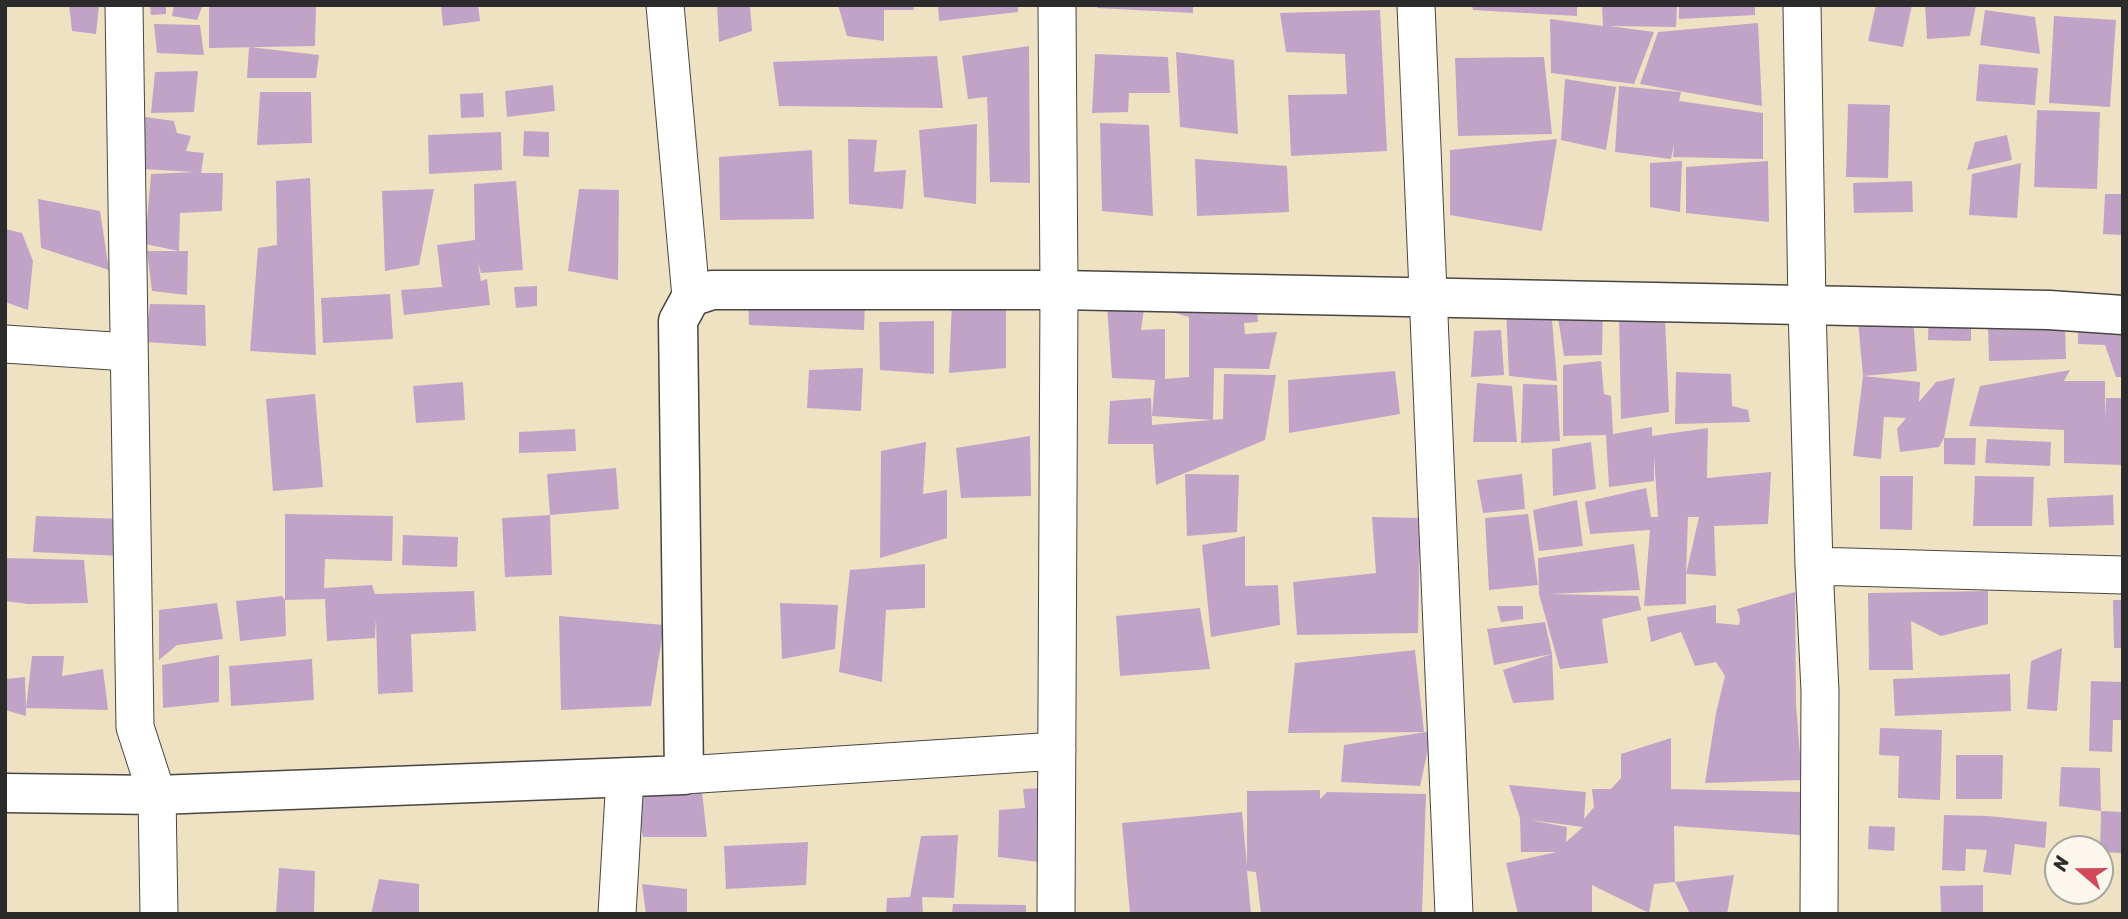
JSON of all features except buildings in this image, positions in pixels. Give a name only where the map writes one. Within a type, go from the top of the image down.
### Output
[{"type":"street","points":[[124,5],[135,727],[157,795],[159,914]]},
{"type":"street","points":[[666,5],[691,298],[678,321],[684,775]]},
{"type":"street","points":[[1056,914],[1059,290],[1057,5]]},
{"type":"street","points":[[1416,5],[1454,914]]},
{"type":"street","points":[[1802,5],[1807,305],[1820,691],[1819,914]]},
{"type":"street","points":[[691,298],[712,290],[1059,290],[2049,310],[2123,315]]},
{"type":"street","points":[[5,344],[128,352]]},
{"type":"street","points":[[1814,566],[2123,575]]},
{"type":"street","points":[[5,793],[157,795],[684,775],[1057,751]]},
{"type":"street","points":[[617,914],[625,777]]}]
